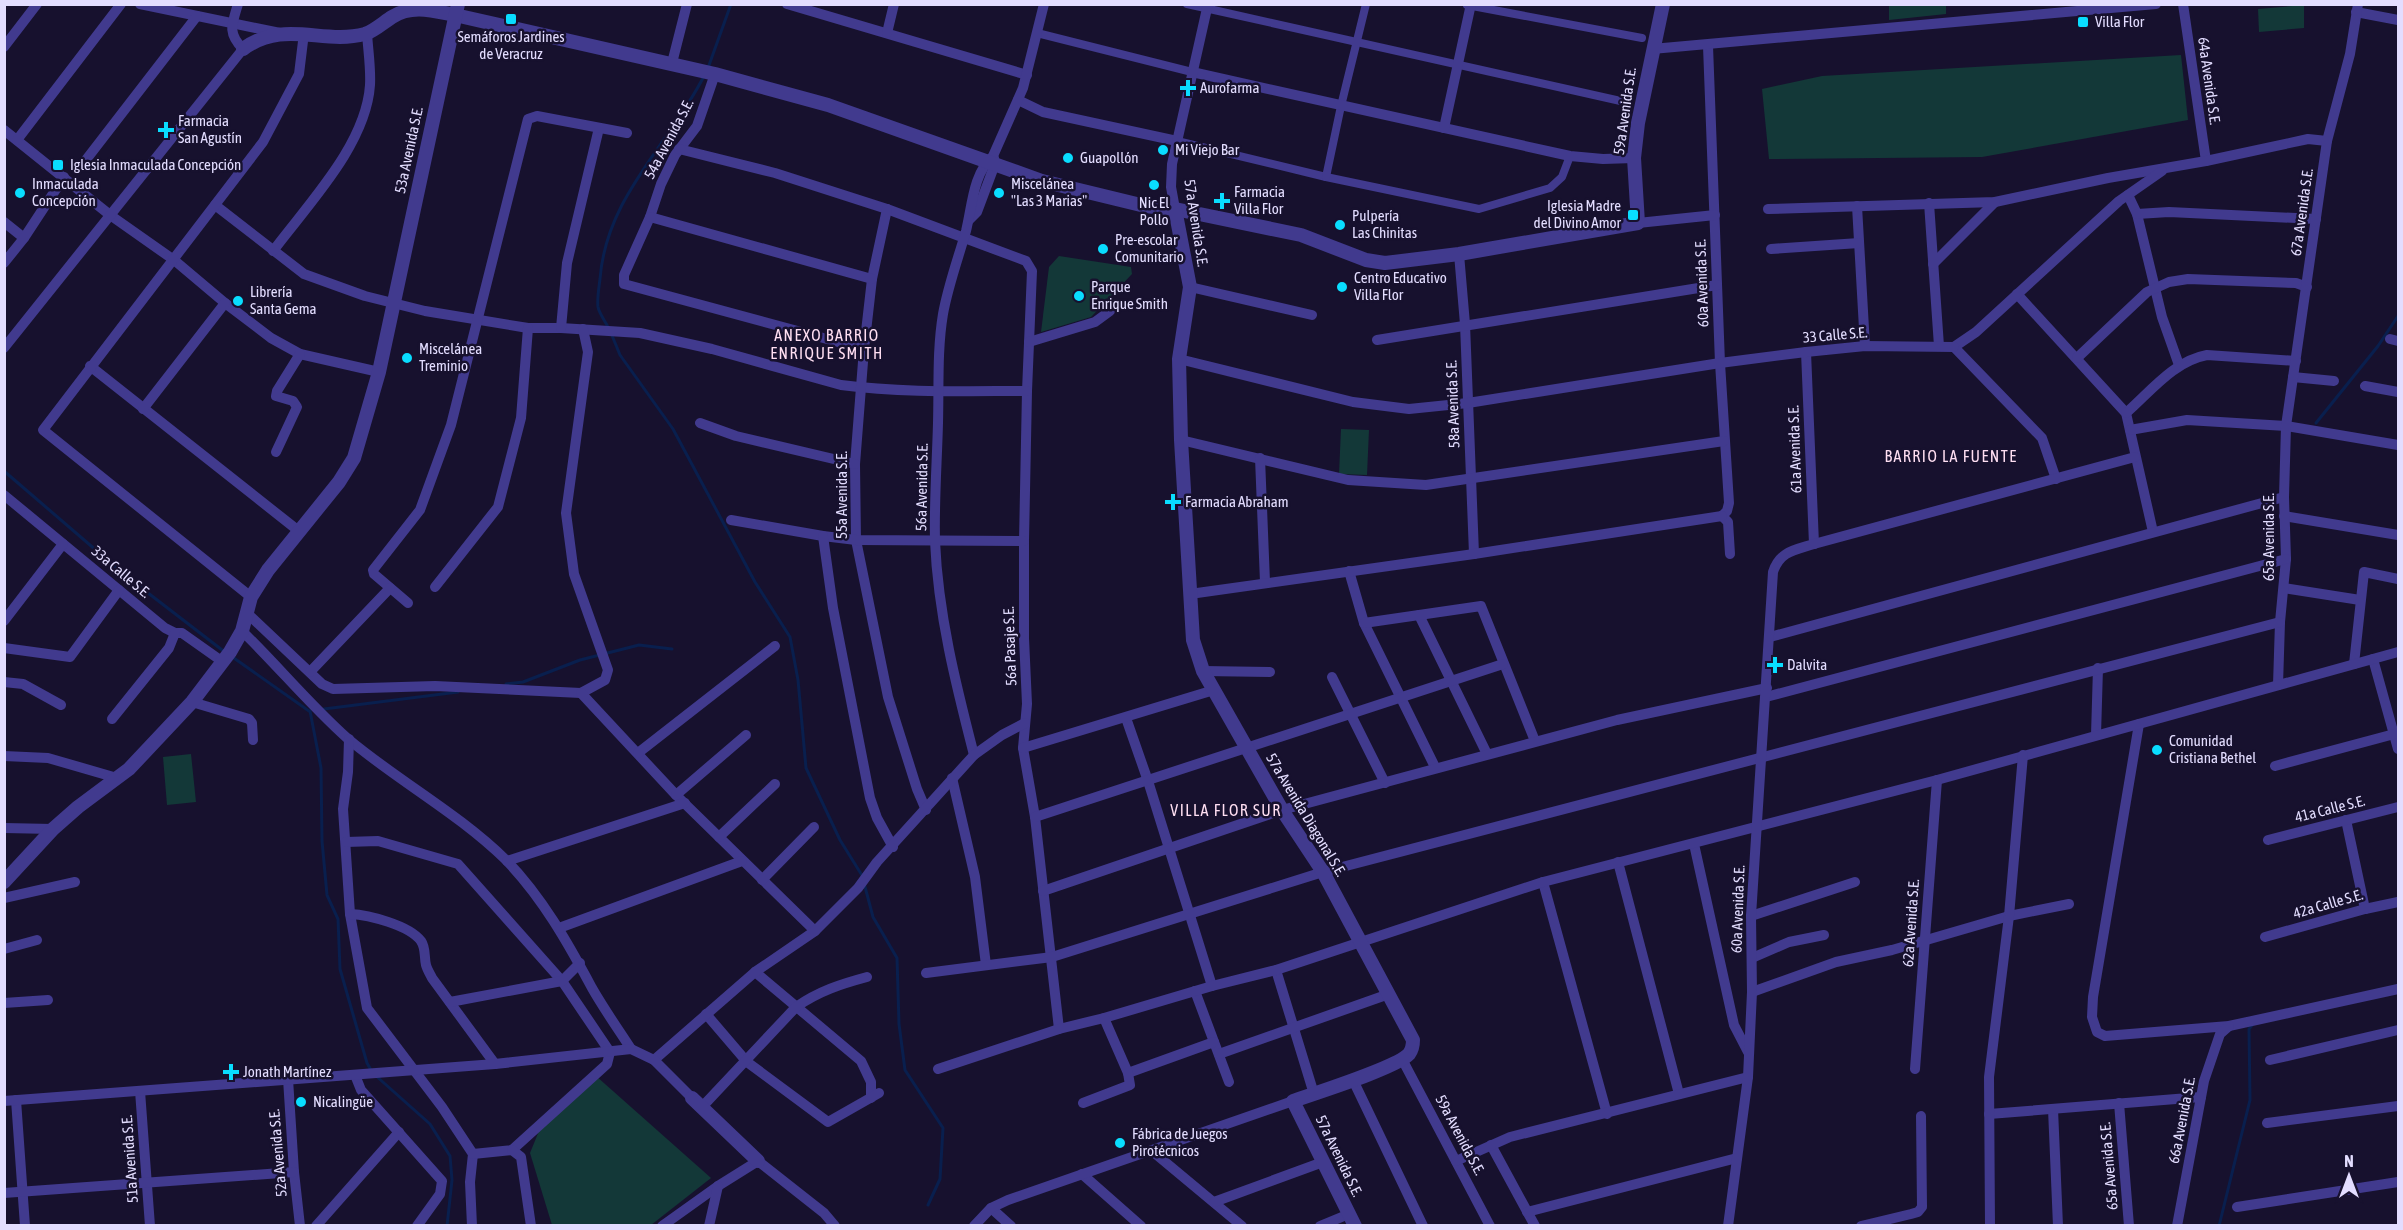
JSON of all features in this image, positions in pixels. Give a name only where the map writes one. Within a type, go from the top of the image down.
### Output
[{"type":"street","points":[[4,47],[37,4]]},
{"type":"street","points":[[17,140],[122,4]]},
{"type":"street","points":[[140,4],[280,33],[346,36],[367,33],[395,15],[410,9],[457,10],[709,72],[828,105],[992,160],[1054,184],[1145,206],[1175,209],[1301,235],[1366,260],[1385,263],[1459,254],[1638,223],[1715,215]]},
{"type":"street","points":[[238,4],[232,24],[235,41],[243,49]]},
{"type":"street","points":[[672,63],[687,4]]},
{"type":"street","points":[[787,4],[1027,75]]},
{"type":"street","points":[[887,33],[894,4]]},
{"type":"street","points":[[1044,4],[1027,75],[1018,100],[1043,112],[1326,177],[1479,209],[1550,188],[1562,177],[1570,156]]},
{"type":"street","points":[[1186,4],[1208,7],[1357,43],[1625,102]]},
{"type":"street","points":[[1326,177],[1366,4]]},
{"type":"street","name":"59a Avenida S.E.","points":[[1638,223],[1634,158],[1638,123],[1663,4]]},
{"type":"street","points":[[1652,49],[1708,46],[2110,6],[2156,4]]},
{"type":"street","name":"64a Avenida S.E.","points":[[2183,4],[2206,162]]},
{"type":"street","points":[[1444,128],[1469,5],[1642,38]]},
{"type":"street","name":"57a Avenida S.E.","points":[[1190,594],[1179,359],[1190,287],[1171,187],[1172,164],[1208,7]]},
{"type":"street","points":[[2357,8],[2398,20]]},
{"type":"street","name":"67a Avenida S.E.","points":[[2286,426],[2327,141],[2346,72],[2357,8]]},
{"type":"street","name":"53a Avenida S.E.","points":[[4,882],[52,829],[117,778],[151,747],[192,702],[226,658],[242,631],[251,597],[268,570],[339,482],[354,458],[379,372],[457,10]]},
{"type":"street","points":[[82,165],[197,16]]},
{"type":"street","points":[[4,348],[243,49],[263,37],[280,33]]},
{"type":"street","points":[[251,597],[43,430],[263,142],[298,74],[304,33]]},
{"type":"street","points":[[273,251],[346,154],[361,125],[370,85],[367,33]]},
{"type":"street","points":[[1037,33],[1192,72],[1570,156],[1603,159],[1634,158]]},
{"type":"street","name":"60a Avenida S.E.","points":[[1708,46],[1720,363],[1729,503],[1727,511],[1722,516]]},
{"type":"street","name":"54a Avenida S.E.","points":[[709,72],[697,126],[679,149],[661,184],[650,217],[624,275],[624,284],[864,349]]},
{"type":"street","name":"56a Avenida S.E.","points":[[974,755],[943,620],[935,541],[943,315],[952,274],[969,220],[976,212],[992,160],[1018,100]]},
{"type":"street","points":[[408,603],[373,570],[420,510],[451,425],[528,119],[537,116],[627,134]]},
{"type":"street","points":[[561,328],[567,262],[599,128]]},
{"type":"street","points":[[4,130],[272,338],[300,354],[379,372]]},
{"type":"street","points":[[1768,209],[1995,202],[2108,178],[2206,162],[2308,139],[2327,141]]},
{"type":"street","points":[[679,149],[775,173],[887,209],[964,238]]},
{"type":"street","points":[[2056,479],[2042,438],[1954,347],[1976,332],[2128,195],[2166,169]]},
{"type":"street","points":[[4,263],[24,238],[64,177]]},
{"type":"street","points":[[2128,195],[2138,214],[2162,317],[2179,365]]},
{"type":"street","points":[[1933,264],[1995,202]]},
{"type":"street","points":[[1929,203],[1938,346]]},
{"type":"street","points":[[215,205],[304,274],[365,296],[425,311],[528,328],[640,333],[712,349],[841,385],[863,388],[1027,391]]},
{"type":"street","points":[[1857,206],[1865,346]]},
{"type":"street","name":"55a Avenida S.E.","points":[[887,209],[872,279],[864,349],[863,388],[855,464],[856,540],[888,697],[916,789],[926,810]]},
{"type":"street","points":[[2138,214],[2169,212],[2316,219]]},
{"type":"street","points":[[650,217],[872,279]]},
{"type":"street","points":[[4,222],[24,238]]},
{"type":"street","name":"56a Pasaje S.E.","points":[[964,238],[1026,261],[1032,272],[1024,541],[1027,704],[1023,748],[1035,817],[1059,1029]]},
{"type":"street","points":[[1772,249],[1859,243]]},
{"type":"street","name":"58a Avenida S.E.","points":[[1459,254],[1465,324],[1474,554]]},
{"type":"street","points":[[2078,358],[2155,287],[2188,279],[2296,283],[2307,287]]},
{"type":"street","points":[[1377,340],[1717,285]]},
{"type":"street","points":[[1190,287],[1312,315]]},
{"type":"street","points":[[2017,294],[2126,413],[2153,532]]},
{"type":"street","points":[[143,409],[225,303]]},
{"type":"street","points":[[1029,342],[1095,322],[1110,311]]},
{"type":"street","points":[[435,587],[498,507],[521,418],[528,328]]},
{"type":"street","points":[[247,613],[327,686],[343,690],[435,686],[581,693],[605,680],[608,670],[574,574],[566,513],[588,352],[586,330]]},
{"type":"street","name":"33 Calle S.E.","points":[[1179,359],[1353,402],[1409,409],[1468,403],[1720,363],[1806,352],[1865,346],[1954,347]]},
{"type":"street","name":"61a Avenida S.E.","points":[[1806,352],[1814,544]]},
{"type":"street","points":[[276,452],[297,407],[292,401],[276,396],[277,391],[300,354]]},
{"type":"street","points":[[2126,413],[2179,365],[2195,358],[2207,355],[2296,361]]},
{"type":"street","points":[[90,366],[300,532]]},
{"type":"street","points":[[2293,377],[2334,381]]},
{"type":"street","points":[[2364,387],[2398,392]]},
{"type":"street","points":[[2130,430],[2187,420],[2286,426],[2398,445]]},
{"type":"street","points":[[700,423],[736,436],[855,464]]},
{"type":"street","name":"65a Avenida S.E.","points":[[2278,685],[2280,622],[2286,559],[2284,497],[2286,426]]},
{"type":"street","points":[[1181,440],[1348,480],[1426,485],[1724,441]]},
{"type":"street","points":[[1814,544],[2135,457]]},
{"type":"street","points":[[1260,458],[1265,582]]},
{"type":"street","points":[[1770,637],[2284,497]]},
{"type":"street","name":"33a Calle S.E.","points":[[6,499],[165,628],[175,633],[182,633],[226,658]]},
{"type":"street","points":[[1190,594],[1722,516],[1728,522],[1730,554]]},
{"type":"street","points":[[2284,516],[2398,535]]},
{"type":"street","points":[[731,520],[856,540],[1024,541]]},
{"type":"street","points":[[824,536],[835,620],[870,798],[877,818],[893,847]]},
{"type":"street","points":[[4,621],[63,544]]},
{"type":"street","name":"60a Avenida S.E.","points":[[1728,1226],[1748,1077],[1752,992],[1751,916],[1773,572],[1777,560],[1786,553],[1814,544]]},
{"type":"street","points":[[1043,891],[1282,810],[1385,783],[1435,767],[1617,720],[1767,693],[2286,559]]},
{"type":"street","points":[[1350,571],[1364,623],[1435,767]]},
{"type":"street","points":[[2354,664],[2364,572],[2398,579]]},
{"type":"street","points":[[310,672],[390,588]]},
{"type":"street","points":[[2284,588],[2360,600]]},
{"type":"street","points":[[4,648],[70,657],[118,590]]},
{"type":"street","name":"57a Avenida Diagonal S.E.","points":[[1190,594],[1193,640],[1203,671],[1282,810],[1323,872],[1408,1029],[1413,1047],[1409,1054],[1401,1059]]},
{"type":"street","points":[[1364,623],[1481,606],[1535,741]]},
{"type":"street","points":[[1419,615],[1487,754]]},
{"type":"street","points":[[926,973],[1052,957],[1323,872],[2280,622]]},
{"type":"street","points":[[242,631],[349,739],[473,832],[507,861],[560,928],[593,989],[631,1049],[654,1060],[758,1161],[836,1226]]},
{"type":"street","points":[[112,718],[169,648],[175,633]]},
{"type":"street","points":[[638,753],[775,646]]},
{"type":"street","points":[[938,1069],[1059,1029],[1276,970],[1543,882],[1937,780],[2398,652]]},
{"type":"street","points":[[2373,659],[2396,734],[2398,749]]},
{"type":"street","points":[[1035,817],[1503,664]]},
{"type":"street","points":[[2096,735],[2098,668]]},
{"type":"street","points":[[1203,671],[1270,672]]},
{"type":"street","points":[[1332,677],[1385,783]]},
{"type":"street","points":[[4,682],[23,684],[61,705]]},
{"type":"street","points":[[1023,748],[1214,690]]},
{"type":"street","points":[[581,693],[676,795],[815,931]]},
{"type":"street","points":[[192,702],[249,719],[252,723],[253,740]]},
{"type":"street","points":[[1126,718],[1212,986]]},
{"type":"street","points":[[654,1060],[755,972],[815,931],[858,888],[878,862],[974,755],[1024,723]]},
{"type":"street","points":[[2139,724],[2099,953],[2093,997],[2093,1027],[2097,1032],[2105,1036],[2229,1026],[2398,989]]},
{"type":"street","points":[[2275,766],[2396,734]]},
{"type":"street","points":[[676,795],[747,735]]},
{"type":"street","points":[[349,739],[348,772],[343,809],[350,915],[367,1008],[442,1107],[473,1154],[470,1182],[472,1226]]},
{"type":"street","points":[[1990,1226],[1989,1077],[2009,916],[2024,755]]},
{"type":"street","points":[[4,756],[48,758],[117,778]]},
{"type":"street","points":[[952,778],[975,877],[986,965]]},
{"type":"street","name":"62a Avenida S.E.","points":[[1915,1069],[1937,780]]},
{"type":"street","points":[[718,837],[775,784]]},
{"type":"street","points":[[507,861],[685,803]]},
{"type":"street","name":"41a Calle S.E.","points":[[2268,840],[2398,807]]},
{"type":"street","points":[[2346,820],[2365,909]]},
{"type":"street","points":[[762,880],[814,827]]},
{"type":"street","points":[[4,828],[52,829]]},
{"type":"street","points":[[346,842],[378,841],[410,848],[458,864],[562,981],[610,1052],[607,1064],[512,1150],[473,1154]]},
{"type":"street","points":[[1694,844],[1734,1025],[1749,1053]]},
{"type":"street","points":[[560,928],[742,861]]},
{"type":"street","points":[[1618,862],[1679,1094]]},
{"type":"street","points":[[4,898],[75,882]]},
{"type":"street","points":[[1543,882],[1607,1114]]},
{"type":"street","points":[[1751,916],[1855,882]]},
{"type":"street","name":"42a Calle S.E.","points":[[2265,938],[2365,909],[2398,902]]},
{"type":"street","points":[[1752,992],[1836,962],[1893,950],[2009,916],[2069,903]]},
{"type":"street","points":[[350,915],[365,915],[390,922],[419,939],[424,948],[425,964],[432,978],[495,1064]]},
{"type":"street","points":[[1752,958],[1789,942],[1824,935]]},
{"type":"street","points":[[4,949],[37,940]]},
{"type":"street","points":[[450,1002],[562,981],[580,963]]},
{"type":"street","points":[[1276,970],[1314,1094]]},
{"type":"street","points":[[706,1014],[747,1062],[828,1122],[875,1095],[861,1061],[755,972]]},
{"type":"street","points":[[697,1102],[747,1062],[796,1007],[812,996],[836,985],[867,977]]},
{"type":"street","points":[[1195,991],[1229,1082]]},
{"type":"street","points":[[1219,1054],[1389,994]]},
{"type":"street","points":[[4,1003],[48,1000]]},
{"type":"street","points":[[1083,1104],[1130,1085],[1128,1073],[1104,1018]]},
{"type":"street","name":"66a Avenida S.E.","points":[[2177,1226],[2201,1096],[2220,1034],[2229,1026]]},
{"type":"street","points":[[2270,1060],[2398,1029]]},
{"type":"street","points":[[1128,1073],[1214,1042]]},
{"type":"street","points":[[25,1226],[23,1192],[10,1100],[495,1064],[631,1049]]},
{"type":"street","points":[[974,1226],[991,1208],[1353,1080],[1401,1059]]},
{"type":"street","name":"59a Avenida S.E.","points":[[1401,1059],[1490,1226]]},
{"type":"street","points":[[355,1075],[361,1090],[442,1181],[440,1194],[417,1226]]},
{"type":"street","points":[[1455,1161],[1510,1137],[1748,1077]]},
{"type":"street","name":"52a Avenida S.E.","points":[[288,1079],[300,1226]]},
{"type":"street","points":[[1353,1080],[1423,1226]]},
{"type":"street","name":"51a Avenida S.E.","points":[[140,1091],[150,1226]]},
{"type":"street","points":[[1989,1114],[2201,1096]]},
{"type":"street","name":"57a Avenida S.E.","points":[[1293,1101],[1352,1220]]},
{"type":"street","name":"65a Avenida S.E.","points":[[2119,1103],[2129,1226]]},
{"type":"street","points":[[2267,1123],[2398,1106]]},
{"type":"street","points":[[2053,1109],[2058,1226]]},
{"type":"street","points":[[1861,1226],[1918,1212],[1922,1207],[1921,1116]]},
{"type":"street","points":[[316,1226],[399,1132]]},
{"type":"street","points":[[1491,1145],[1530,1221],[1737,1158]]},
{"type":"street","points":[[512,1150],[521,1157],[531,1226]]},
{"type":"street","points":[[1152,1151],[1242,1226]]},
{"type":"street","points":[[662,1226],[758,1161]]},
{"type":"street","points":[[1214,1202],[1323,1162]]},
{"type":"street","points":[[4,1193],[294,1172]]},
{"type":"street","points":[[1082,1174],[1141,1226]]},
{"type":"street","points":[[2237,1207],[2398,1182]]},
{"type":"street","points":[[709,1226],[718,1186]]},
{"type":"street","points":[[991,1208],[1011,1226]]},
{"type":"street","points":[[1320,1226],[1352,1220]]},
{"type":"green space","points":[[1889,5],[1946,5],[1946,14],[1889,20]]},
{"type":"green space","points":[[2304,5],[2304,28],[2259,32],[2258,9]]},
{"type":"green space","points":[[2181,55],[2188,120],[1982,157],[1769,159],[1762,89],[1822,76]]},
{"type":"green space","name":"Parque Enrique Smith","points":[[1059,256],[1131,267],[1132,274],[1091,317],[1041,332],[1049,267]]},
{"type":"green space","points":[[1341,429],[1369,430],[1367,475],[1339,474]]},
{"type":"green space","points":[[191,754],[196,802],[167,805],[163,757]]},
{"type":"green space","points":[[596,1076],[711,1178],[651,1225],[552,1225],[530,1153],[541,1126]]},
{"type":"waterway","points":[[708,68],[731,4]]},
{"type":"waterway","points":[[608,327],[599,309],[598,296],[605,250],[614,222],[626,197],[704,76]]},
{"type":"waterway","points":[[2316,423],[2378,346],[2398,316]]},
{"type":"waterway","points":[[611,333],[620,355],[673,429],[755,582],[790,637],[798,680],[806,768],[840,840],[863,877]]},
{"type":"waterway","points":[[4,471],[126,576],[226,653]]},
{"type":"waterway","points":[[506,684],[523,682],[580,660],[639,645],[672,649]]},
{"type":"waterway","points":[[231,656],[309,711]]},
{"type":"waterway","points":[[324,709],[458,692]]},
{"type":"waterway","points":[[310,711],[321,768],[322,841],[327,895],[338,919],[340,969],[371,1070]]},
{"type":"waterway","points":[[864,883],[873,917],[897,958],[899,1024],[905,1070],[943,1128],[940,1179],[928,1205]]},
{"type":"waterway","points":[[2219,1226],[2250,1100],[2249,1029],[2253,1024]]},
{"type":"waterway","points":[[375,1075],[430,1124],[450,1156],[452,1180],[447,1226]]},
{"type":"place","name":"Semáforos Jardines de Veracruz","points":[[511,19]]},
{"type":"place","name":"Villa Flor","points":[[2083,22]]},
{"type":"place","name":"Aurofarma","points":[[1188,88]]},
{"type":"place","name":"Farmacia San Agustín","points":[[166,130]]},
{"type":"place","name":"Mi Viejo Bar","points":[[1163,150]]},
{"type":"place","name":"Guapollón","points":[[1068,158]]},
{"type":"place","name":"Iglesia Inmaculada Concepción","points":[[58,165]]},
{"type":"place","name":"Nic El Pollo","points":[[1154,185]]},
{"type":"place","name":"Inmaculada Concepción","points":[[20,193]]},
{"type":"place","name":"Miscelánea \"Las 3 Marias\"","points":[[999,193]]},
{"type":"place","name":"Farmacia Villa Flor","points":[[1222,201]]},
{"type":"place","name":"Iglesia Madre del Divino Amor","points":[[1633,215]]},
{"type":"place","name":"Pulpería Las Chinitas","points":[[1340,225]]},
{"type":"place","name":"Pre-escolar Comunitario","points":[[1103,249]]},
{"type":"place","name":"Centro Educativo Villa Flor","points":[[1342,287]]},
{"type":"place","name":"Parque Enrique Smith","points":[[1079,296]]},
{"type":"place","name":"Librería Santa Gema","points":[[238,301]]},
{"type":"place","name":"Miscelánea Treminio","points":[[407,358]]},
{"type":"place","name":"Farmacia Abraham","points":[[1173,502]]},
{"type":"place","name":"Dalvita","points":[[1775,665]]},
{"type":"place","name":"Comunidad Cristiana Bethel","points":[[2157,750]]},
{"type":"place","name":"Jonath Martínez","points":[[231,1072]]},
{"type":"place","name":"Nicalingüe","points":[[301,1102]]},
{"type":"place","name":"Fábrica de Juegos Pirotécnicos","points":[[1120,1143]]},
{"type":"district","name":"ANEXO BARRIO ENRIQUE SMITH","points":[[827,344]]},
{"type":"district","name":"BARRIO LA FUENTE","points":[[1951,456]]},
{"type":"district","name":"VILLA FLOR SUR","points":[[1226,810]]}]
